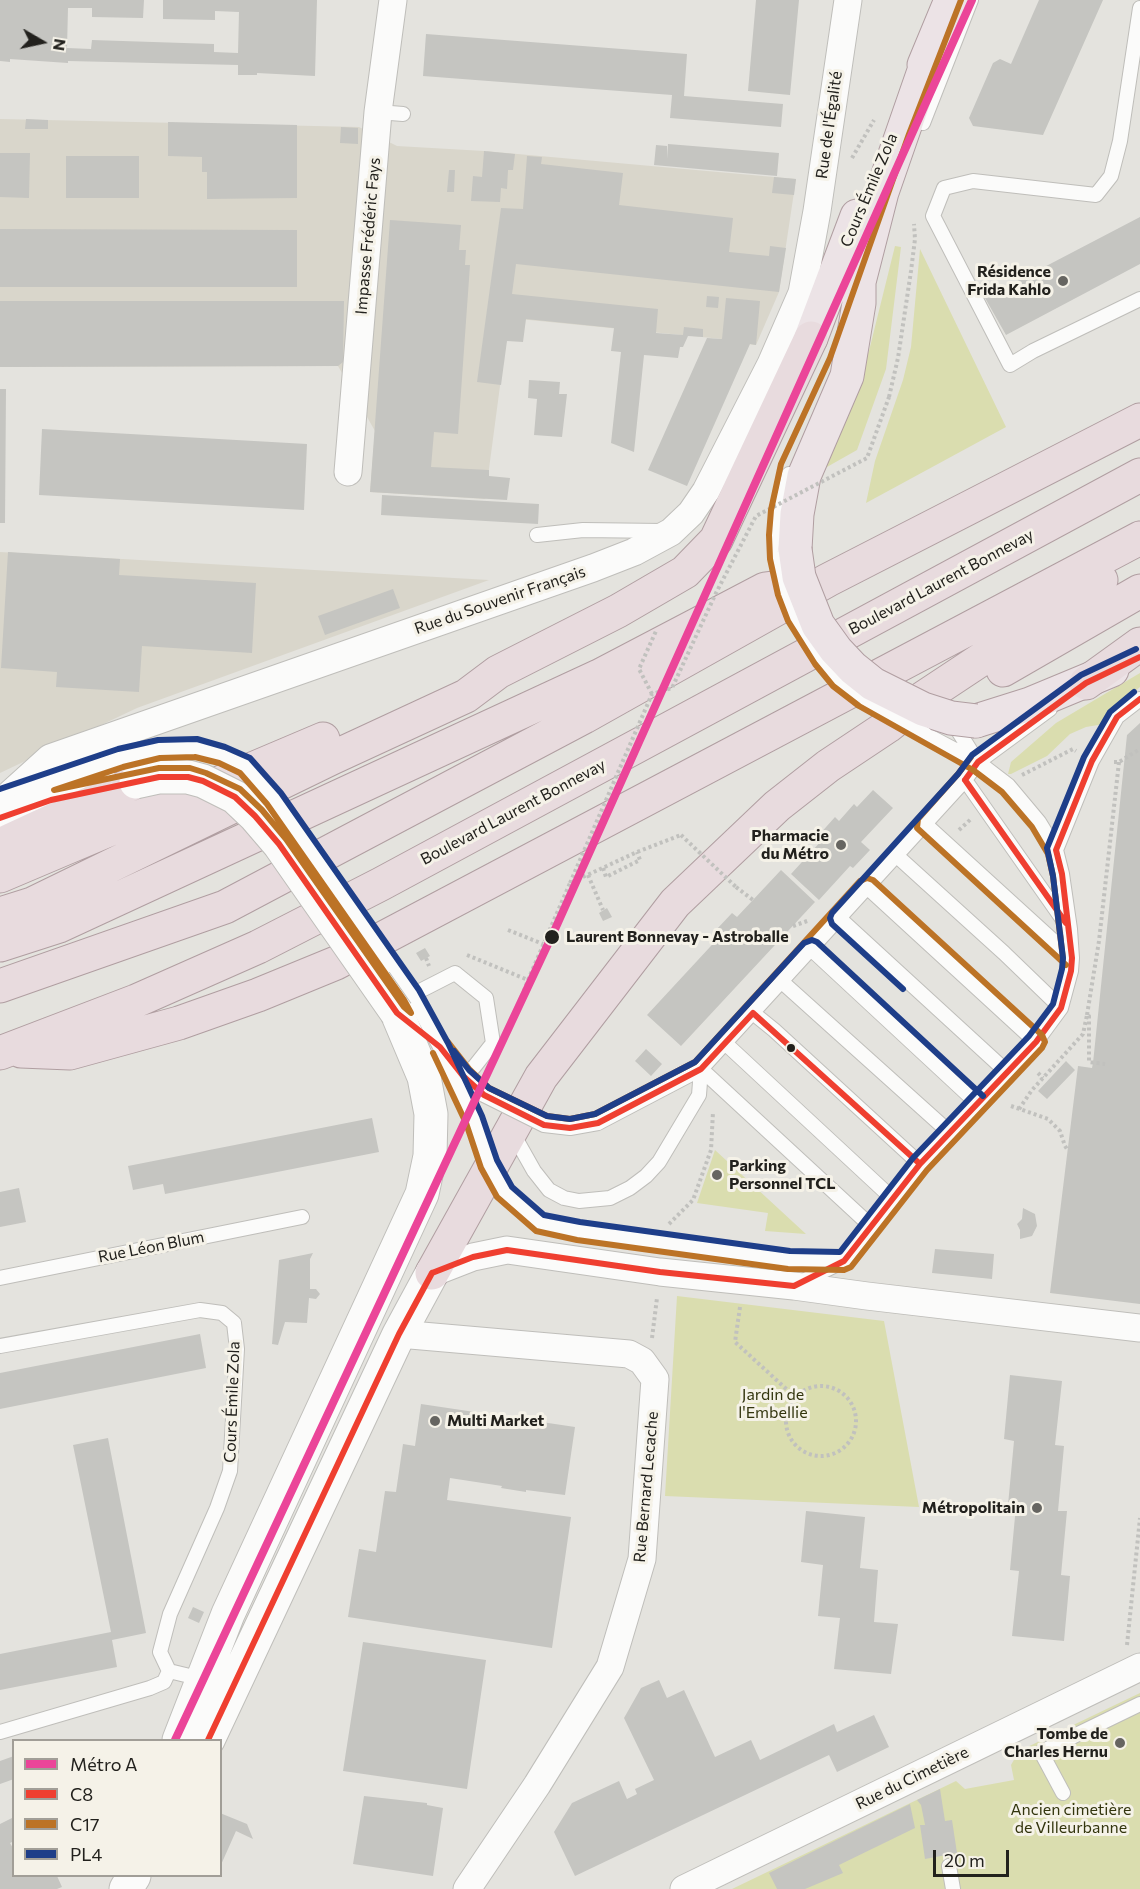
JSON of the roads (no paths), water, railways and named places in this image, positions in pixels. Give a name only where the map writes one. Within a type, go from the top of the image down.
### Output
[{"type":"highway","points":[[0,914],[32,904],[332,758],[466,696],[498,672],[618,611],[685,572],[716,540],[811,338]]},
{"type":"highway","points":[[0,986],[225,907],[584,717],[828,580],[1140,420]]},
{"type":"highway","name":"Boulevard Laurent Bonnevay","points":[[4,1052],[136,1001],[278,936],[391,879],[1140,475]]},
{"type":"highway","points":[[4,1052],[69,1053],[179,1023],[258,995],[336,963],[1140,538]]},
{"type":"highway","points":[[432,1273],[541,1077],[675,903],[777,806],[828,766],[888,726],[923,698],[1140,554]]},
{"type":"highway","points":[[0,945],[59,926],[599,676],[765,589],[828,580]]},
{"type":"highway","points":[[888,726],[937,708],[1140,591]]},
{"type":"highway","points":[[1086,683],[1140,644]]},
{"type":"highway","points":[[0,876],[456,683],[498,672]]},
{"type":"highway","points":[[0,845],[128,770]]},
{"type":"main road","name":"Cours Émile Zola","points":[[950,724],[873,684],[836,650],[818,625],[787,553],[804,476],[847,376],[859,303],[859,282],[882,192],[951,0]]},
{"type":"main road","name":"Cours Émile Zola","points":[[811,338],[871,181],[933,45]]},
{"type":"main road","points":[[950,724],[1030,704],[1086,683],[1140,657]]},
{"type":"main road","points":[[2,803],[51,800],[128,770],[159,777],[188,777],[203,781],[235,797],[279,844],[398,1003],[424,1077],[431,1114],[430,1156],[422,1194],[228,1614],[179,1739]]},
{"type":"main road","points":[[208,1739],[399,1334],[432,1273]]},
{"type":"street","name":"Impasse Frédéric Fays","points":[[348,472],[390,113],[393,0]]},
{"type":"street","name":"Rue de l'Égalité","points":[[817,211],[848,0]]},
{"type":"street","points":[[817,211],[855,222]]},
{"type":"street","name":"Rue du Souvenir Français","points":[[2,803],[50,758],[593,568],[634,552],[671,532],[691,513],[706,491],[771,364],[802,293],[817,211]]},
{"type":"street","points":[[432,1273],[472,1257],[507,1250],[660,1272],[1140,1328]]},
{"type":"street","name":"Rue Bernard Lecache","points":[[399,1334],[629,1354],[642,1361],[655,1379],[642,1559],[610,1667],[537,1785],[467,1889]]},
{"type":"street","name":"Rue du Cimetière","points":[[684,1889],[1133,1670]]},
{"type":"lane","points":[[859,303],[917,138],[971,0]]},
{"type":"lane","points":[[1140,8],[1116,158],[1111,176],[1096,195],[973,181],[944,188],[933,216],[1010,365],[1032,351],[1140,299]]},
{"type":"lane","points":[[537,535],[583,530],[671,532]]},
{"type":"lane","points":[[128,770],[159,749],[196,748],[222,755],[245,766],[274,798],[390,965],[398,1003],[440,1047],[462,1076],[484,1095],[544,1125],[570,1128],[598,1123],[701,1069],[897,856],[965,780],[978,762],[1086,683]]},
{"type":"lane","points":[[1056,850],[1092,761],[1117,717],[1140,699]]},
{"type":"lane","points":[[794,1286],[844,1261],[921,1164],[1036,1042],[1061,1008],[1071,971],[1072,958],[1070,928],[1056,850],[1039,822],[1008,785],[978,762],[950,724]]},
{"type":"lane","points":[[950,724],[978,762]]},
{"type":"lane","points":[[965,780],[1070,928]]},
{"type":"lane","points":[[925,824],[1072,958]]},
{"type":"lane","points":[[897,856],[1061,1008]]},
{"type":"lane","points":[[867,887],[1036,1042]]},
{"type":"lane","points":[[839,918],[1006,1072]]},
{"type":"lane","points":[[811,949],[977,1103]]},
{"type":"lane","points":[[398,1003],[455,973],[486,998],[493,1042],[474,1067],[462,1076]]},
{"type":"lane","points":[[781,981],[949,1132]]},
{"type":"lane","points":[[398,1003],[440,1047],[474,1120],[489,1164],[506,1193],[540,1223],[578,1231],[789,1260],[844,1261]]},
{"type":"lane","points":[[753,1013],[921,1164]]},
{"type":"lane","points":[[725,1043],[893,1199]]},
{"type":"lane","points":[[511,1129],[534,1171],[549,1190],[564,1198],[579,1201],[610,1198],[630,1188],[646,1176],[664,1155],[699,1095],[701,1069]]},
{"type":"lane","points":[[701,1069],[872,1227]]},
{"type":"lane","name":"Rue Léon Blum","points":[[0,1278],[302,1217]]},
{"type":"lane","name":"Cours Émile Zola","points":[[0,1346],[200,1310],[222,1313],[234,1323],[237,1349],[230,1471],[217,1508],[170,1614],[160,1652],[169,1671]]},
{"type":"lane","points":[[0,1732],[150,1688],[164,1682],[169,1671],[202,1679]]},
{"type":"lane","points":[[1063,1793],[1041,1752],[1140,1704]]},
{"type":"lane","points":[[949,1866],[953,1889]]},
{"type":"metro line","name":"A","points":[[175,1739],[556,927],[972,0]]},
{"type":"place","name":"Résidence Frida Kahlo","points":[[1063,281]]},
{"type":"place","name":"Pharmacie du Métro","points":[[841,845]]},
{"type":"place","name":"Laurent Bonnevay - Astroballe","points":[[552,937]]},
{"type":"place","name":"Parking Personnel TCL","points":[[717,1175]]},
{"type":"place","name":"Multi Market","points":[[435,1421]]},
{"type":"place","name":"Métropolitain","points":[[1037,1508]]},
{"type":"place","name":"Tombe de Charles Hernu","points":[[1120,1743]]},
{"type":"park label","name":"Jardin de l'Embellie","points":[[773,1404]]},
{"type":"park label","name":"Ancien cimetière de Villeurbanne","points":[[1071,1819]]}]
